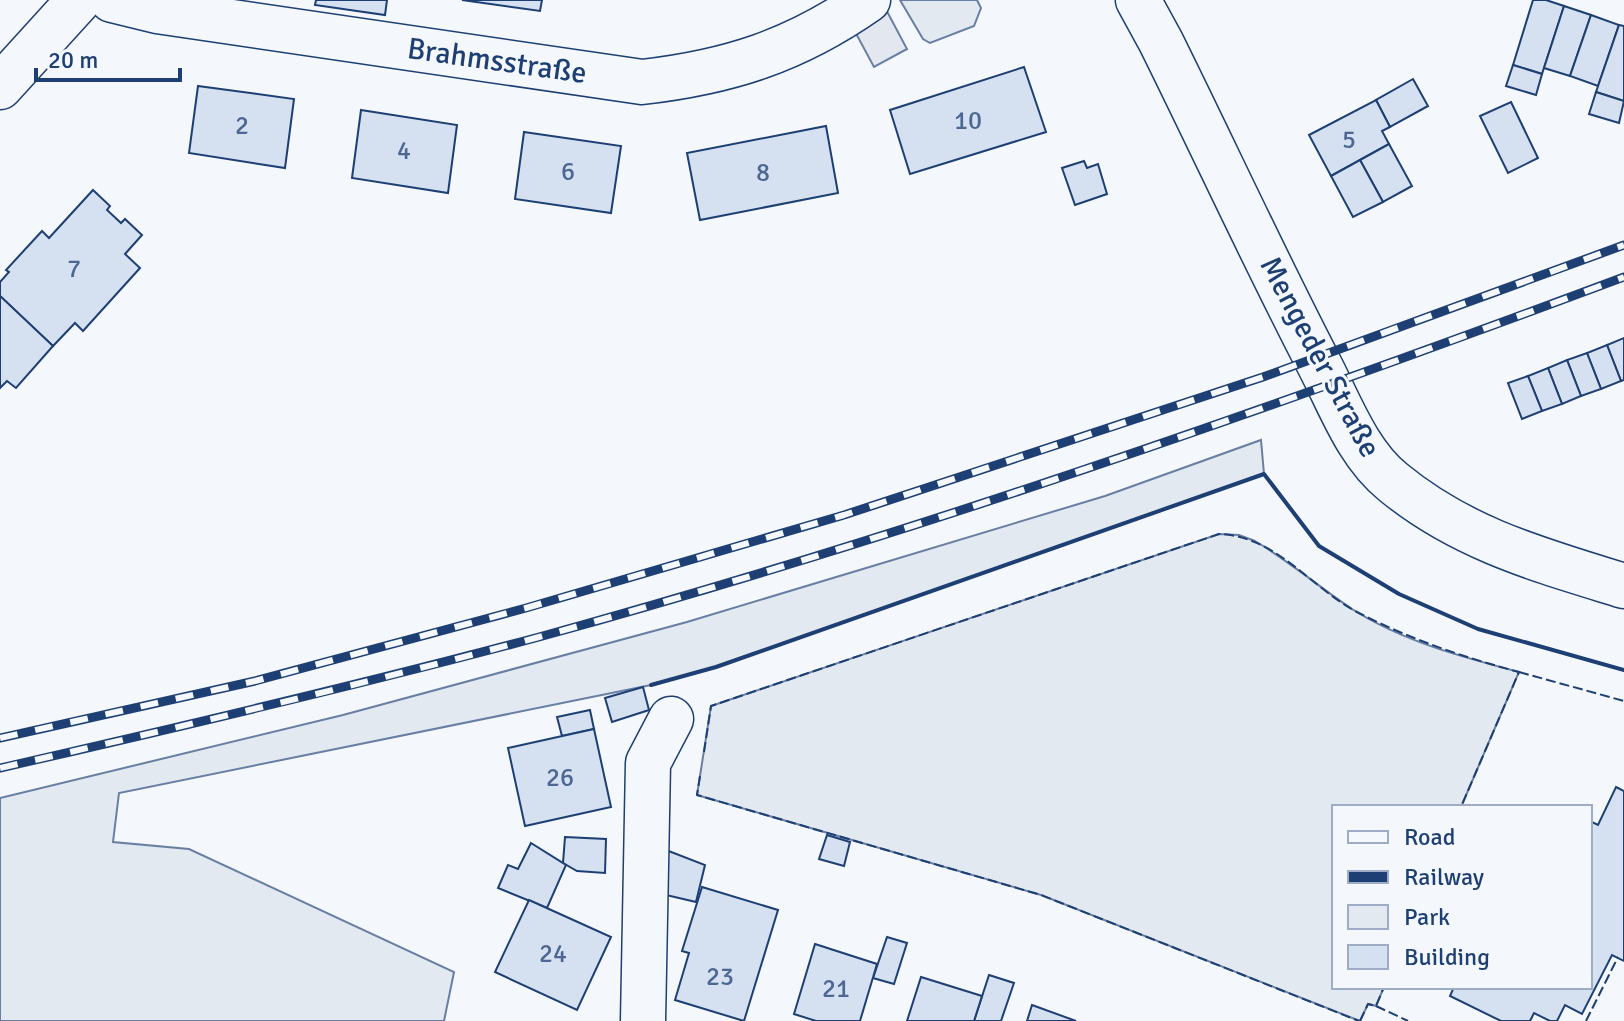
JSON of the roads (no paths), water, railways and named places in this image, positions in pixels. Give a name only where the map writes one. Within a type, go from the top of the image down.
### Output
[{"type":"street","points":[[0,87],[79,0]]},
{"type":"street","name":"Brahmsstraße","points":[[112,0],[157,11],[642,82],[685,77],[743,64],[803,38],[868,0]]},
{"type":"street","name":"Mengeder Straße","points":[[1138,0],[1301,331],[1365,452],[1390,480],[1462,530],[1509,549],[1624,586]]},
{"type":"street","points":[[653,1018],[648,763],[671,719]]},
{"type":"railway","points":[[0,738],[255,681],[526,608],[844,515],[1263,377],[1624,245]]},
{"type":"railway","points":[[0,768],[472,655],[814,557],[1221,423],[1624,277]]}]
